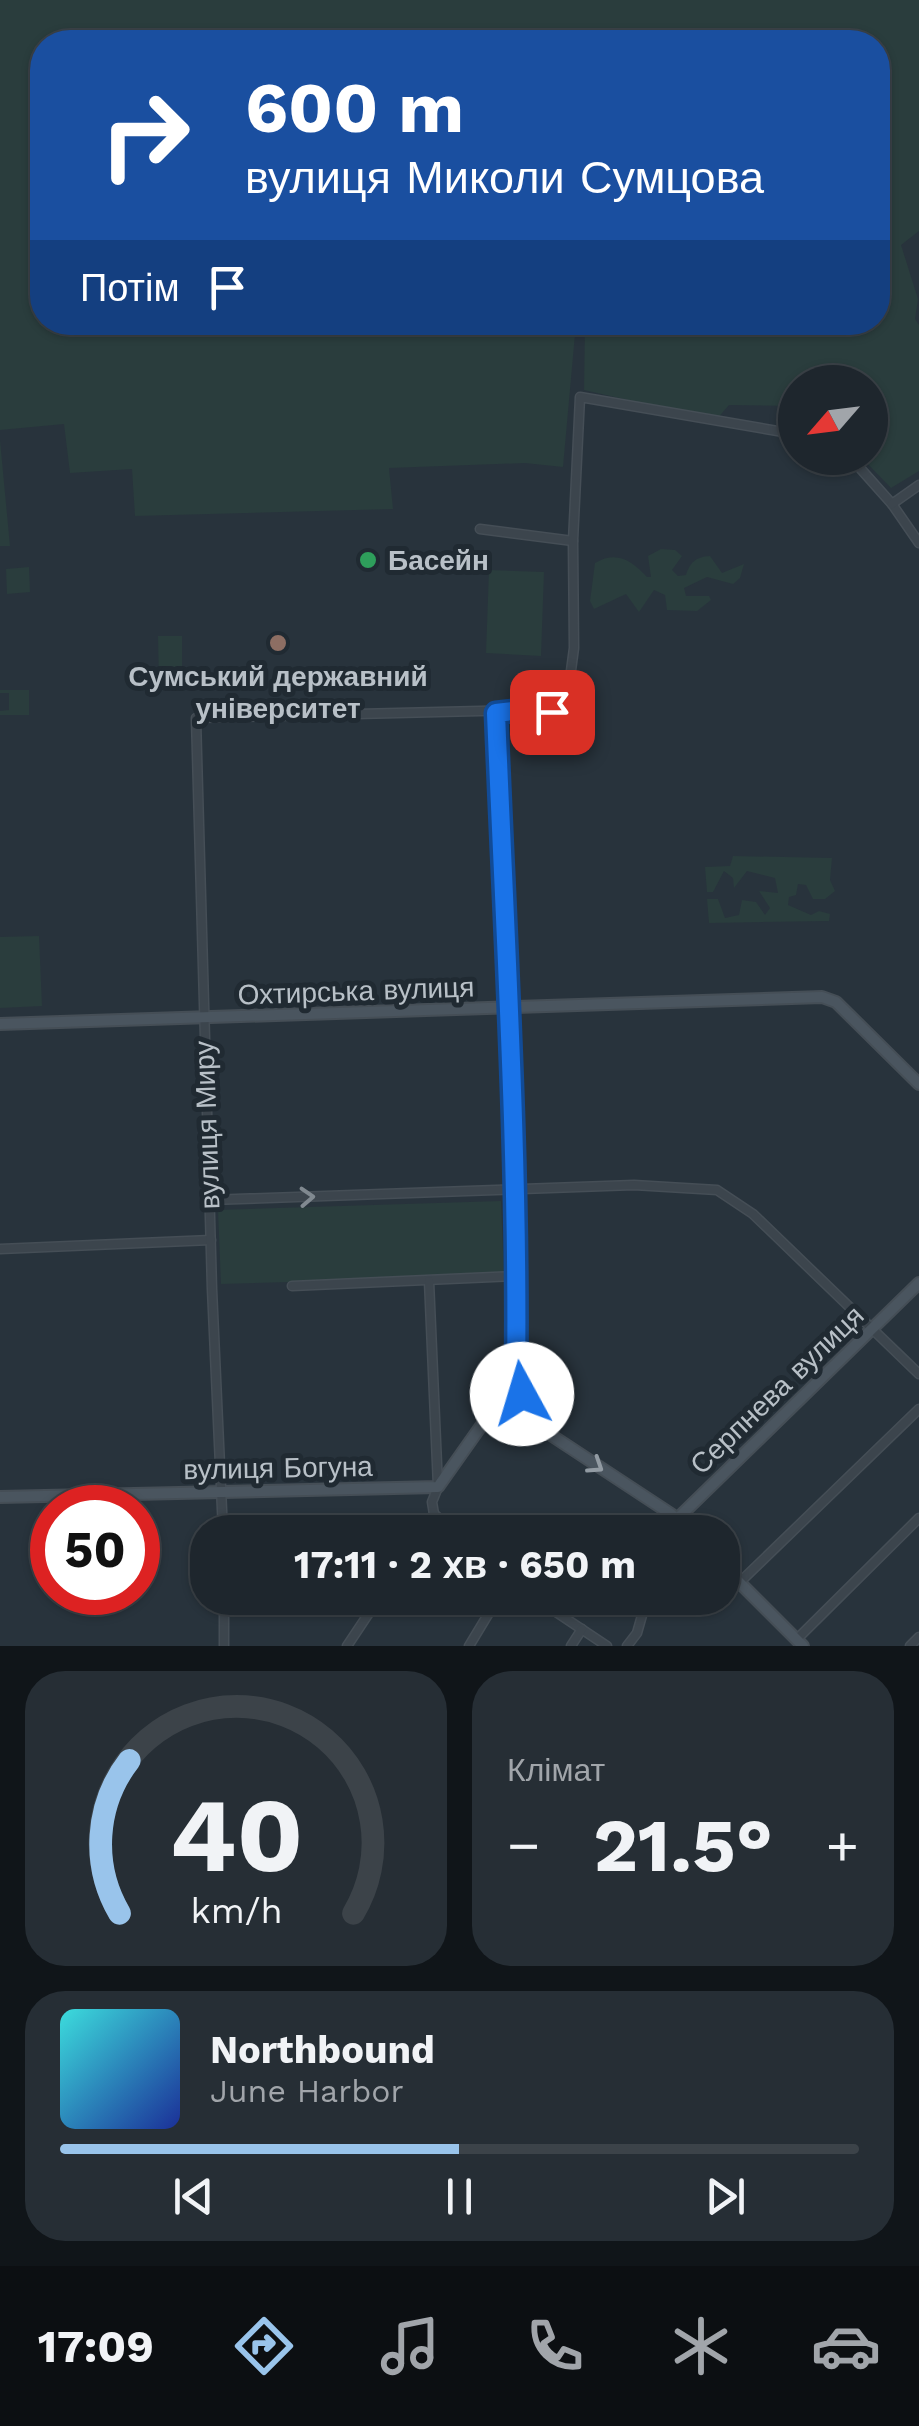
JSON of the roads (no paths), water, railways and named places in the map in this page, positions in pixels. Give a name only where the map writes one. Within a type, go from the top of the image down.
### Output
[{"type":"main road","name":"Охтирська вулиця","points":[[0,1024],[822,998],[836,1002],[919,1084]]},
{"type":"main road","name":"Серпнева вулиця","points":[[683,1515],[919,1283]]},
{"type":"main road","points":[[502,1410],[502,1390],[516,1382],[522,1404],[516,1412]]},
{"type":"main road","points":[[438,1487],[482,1426],[502,1410],[516,1412],[664,1515]]},
{"type":"main road","name":"вулиця Богуна","points":[[0,1498],[438,1487]]},
{"type":"main road","points":[[740,1582],[800,1643]]},
{"type":"street","points":[[516,1382],[517,1188],[496,713],[552,712],[563,703],[571,678],[580,397],[778,431]]},
{"type":"street","points":[[866,475],[919,543]]},
{"type":"street","points":[[892,504],[919,485]]},
{"type":"street","points":[[480,529],[573,541]]},
{"type":"street","points":[[521,710],[562,688],[571,678]]},
{"type":"street","name":"вулиця Миру","points":[[222,1515],[196,718],[496,713]]},
{"type":"street","points":[[210,1200],[634,1185],[717,1190],[753,1214],[919,1374]]},
{"type":"street","points":[[0,1249],[211,1240]]},
{"type":"street","points":[[292,1286],[517,1276]]},
{"type":"street","points":[[430,1281],[438,1487],[432,1502],[434,1514]]},
{"type":"street","points":[[740,1582],[919,1408]]},
{"type":"street","points":[[800,1643],[919,1518]]},
{"type":"street","points":[[224,1615],[224,1646]]},
{"type":"street","points":[[348,1646],[368,1615]]},
{"type":"street","points":[[468,1646],[487,1615]]},
{"type":"street","points":[[560,1615],[607,1646]]},
{"type":"street","points":[[627,1646],[642,1615]]},
{"type":"street","points":[[572,1646],[582,1630]]},
{"type":"street","points":[[910,1646],[919,1637]]},
{"type":"place","name":"Басейн","points":[[368,560]]},
{"type":"place","name":"Сумський державний університет","points":[[278,643]]}]
